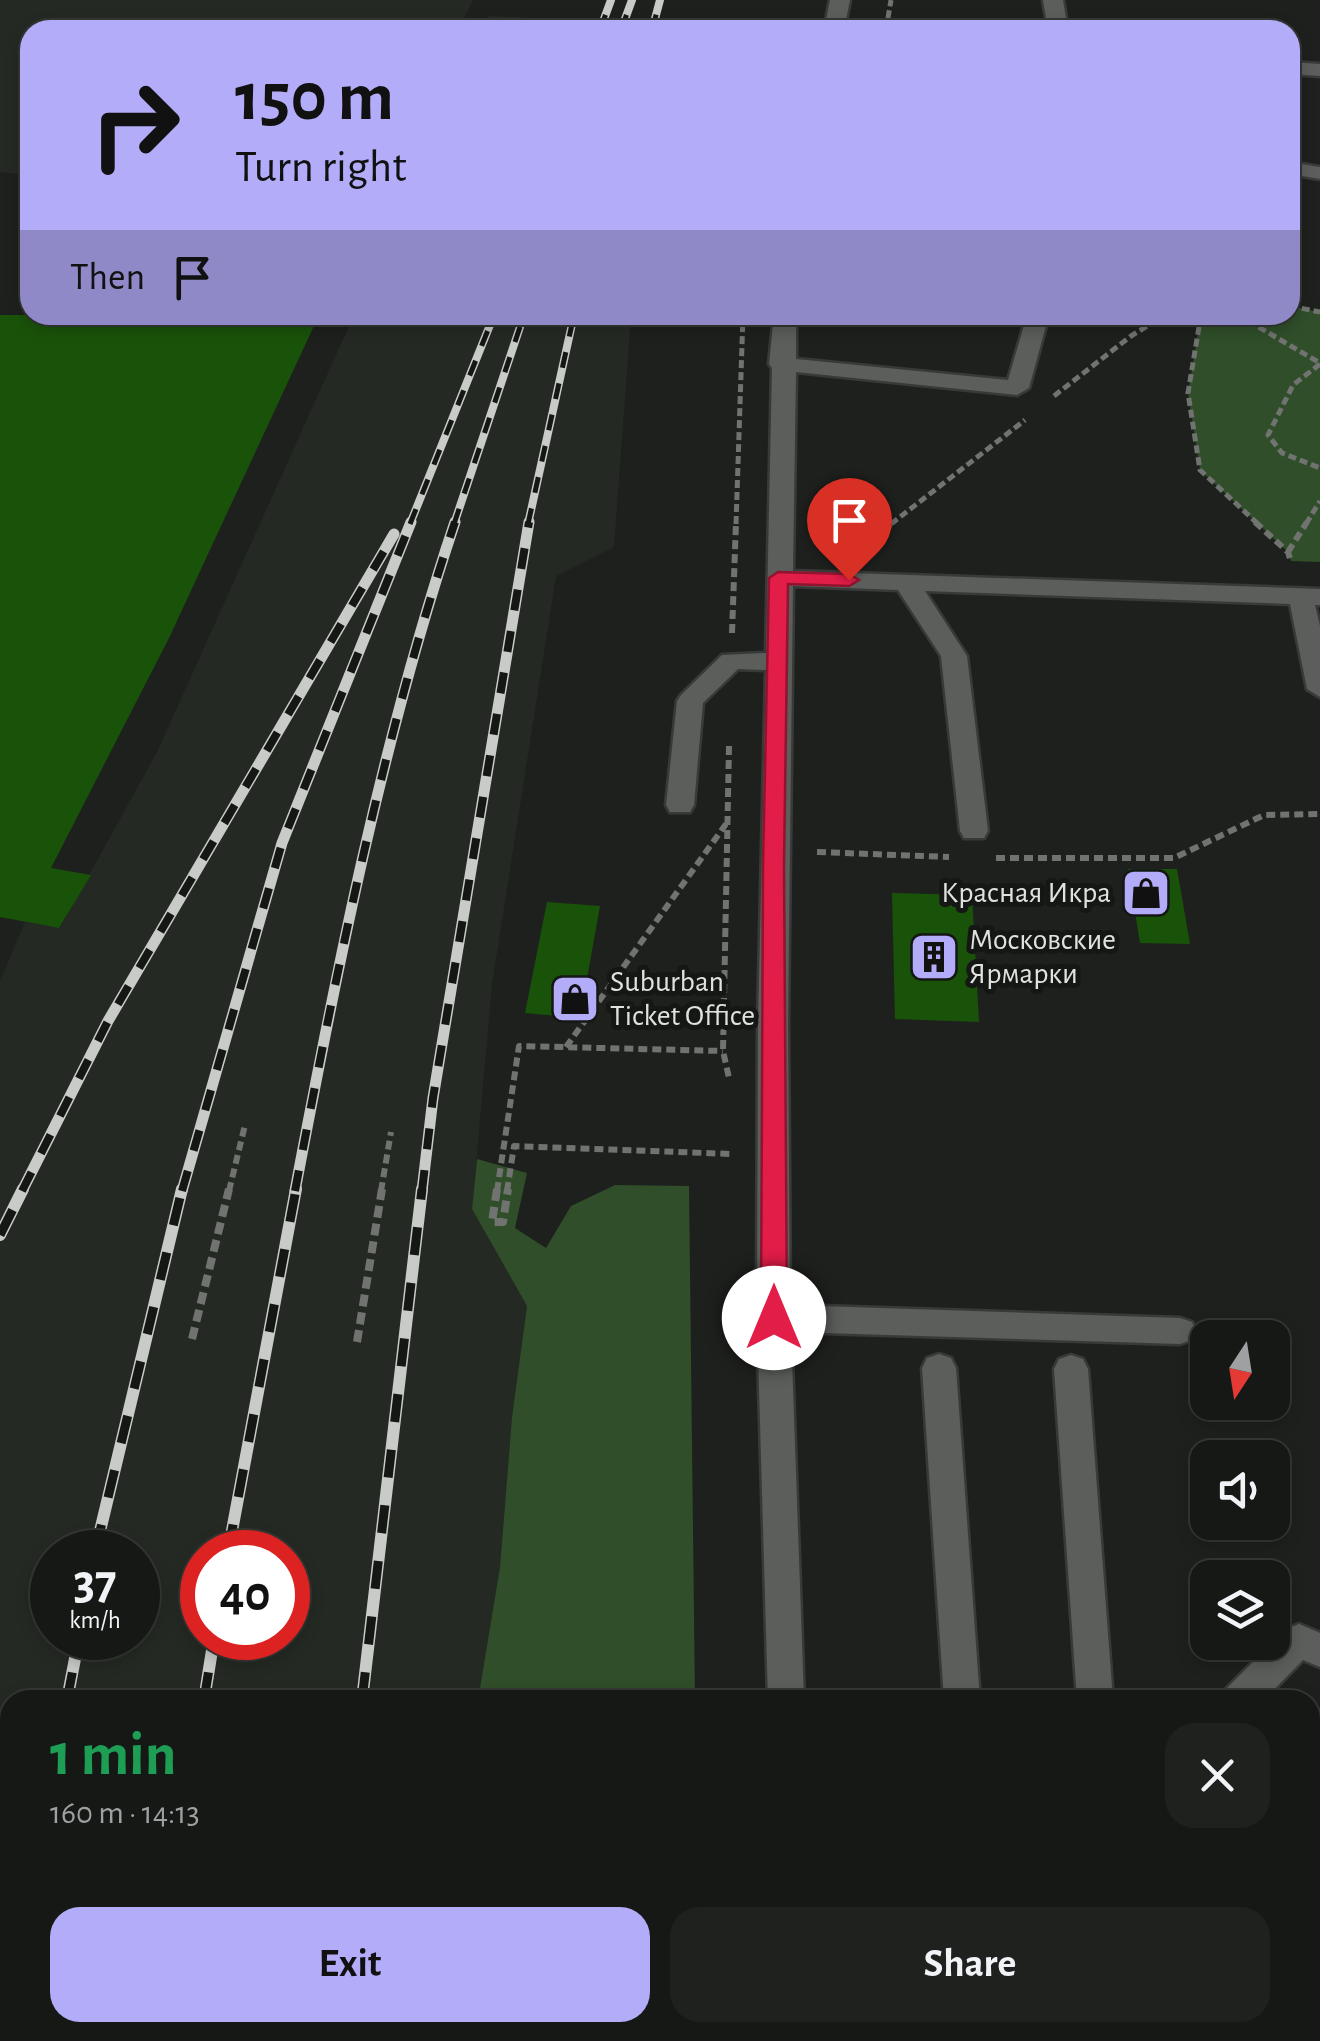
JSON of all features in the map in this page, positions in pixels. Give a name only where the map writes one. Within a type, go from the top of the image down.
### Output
[{"type":"street","points":[[783,325],[776,662],[774,1318],[786,1690]]},
{"type":"street","points":[[781,364],[1017,388],[1035,325]]},
{"type":"street","points":[[778,578],[1311,597],[1320,689]]},
{"type":"street","points":[[906,582],[954,656],[974,832]]},
{"type":"street","points":[[680,805],[690,701],[731,661],[776,662]]},
{"type":"street","points":[[774,1318],[1180,1331]]},
{"type":"street","points":[[939,1368],[961,1690]]},
{"type":"street","points":[[1072,1369],[1094,1690]]},
{"type":"street","points":[[1252,1690],[1313,1637]]},
{"type":"path","points":[[731,661],[743,325]]},
{"type":"path","points":[[1054,397],[1149,325]]},
{"type":"path","points":[[1199,325],[1188,393],[1200,470],[1288,552],[1320,501]]},
{"type":"path","points":[[1255,325],[1320,364],[1293,385],[1268,435],[1271,445],[1288,456],[1320,468]]},
{"type":"path","points":[[821,579],[1038,409]]},
{"type":"path","points":[[729,733],[723,1050],[519,1046],[492,1222],[503,1222],[514,1146],[746,1154]]},
{"type":"path","points":[[996,858],[1174,858],[1264,815],[1320,814]]},
{"type":"path","points":[[566,1047],[726,823]]},
{"type":"path","points":[[817,852],[956,857]]},
{"type":"path","points":[[192,1339],[245,1125]]},
{"type":"path","points":[[357,1342],[391,1132]]},
{"type":"shaded area","points":[[0,0],[473,0],[463,20],[20,20],[20,174],[0,172]]},
{"type":"shaded area","points":[[489,16],[566,20],[487,20]]},
{"type":"shaded area","points":[[349,325],[630,325],[614,547],[556,576],[492,984],[472,1209],[527,1306],[512,1417],[500,1567],[480,1690],[0,1690],[0,981],[25,922],[60,928],[157,752]]},
{"type":"green space","points":[[1300,308],[1320,312],[1320,562],[1291,561],[1288,552],[1200,470],[1188,393],[1199,325],[1300,325]]},
{"type":"green space","points":[[477,1159],[527,1173],[515,1228],[546,1248],[571,1206],[615,1185],[689,1186],[695,1690],[480,1690],[500,1567],[512,1417],[527,1306],[472,1209]]},
{"type":"building","points":[[0,315],[20,315],[20,325],[314,325],[169,638],[51,868],[91,875],[59,928],[0,917]]},
{"type":"building","points":[[1128,869],[1177,869],[1190,944],[1140,943]]},
{"type":"building","name":"Московские Ярмарки","points":[[892,893],[972,895],[979,1022],[895,1019]]},
{"type":"building","points":[[547,902],[600,906],[580,1018],[525,1013]]},
{"type":"railway","points":[[604,20],[611,0]]},
{"type":"railway","points":[[625,20],[632,0]]},
{"type":"railway","points":[[655,20],[660,0]]},
{"type":"railway","points":[[410,524],[490,325]]},
{"type":"railway","points":[[454,524],[521,325]]},
{"type":"railway","points":[[528,524],[572,325]]},
{"type":"railway","points":[[182,1191],[282,843],[411,522]]},
{"type":"railway","points":[[295,1191],[345,938],[384,769],[455,522]]},
{"type":"railway","points":[[422,1191],[433,1098],[529,522]]},
{"type":"railway","points":[[22,1191],[108,1021],[394,534]]},
{"type":"railway","points":[[100,1530],[182,1189]]},
{"type":"railway","points":[[232,1530],[296,1189]]},
{"type":"railway","points":[[363,1690],[422,1189]]},
{"type":"railway","points":[[0,1235],[22,1191]]},
{"type":"railway","points":[[69,1690],[75,1660]]},
{"type":"railway","points":[[206,1690],[210,1660]]},
{"type":"place","name":"Красная Икра","points":[[1146,893]]},
{"type":"place","name":"Московские Ярмарки","points":[[934,957]]},
{"type":"place","name":"Suburban Ticket Office","points":[[575,999]]},
{"type":"route","points":[[774,1318],[778,578],[849,580]]}]
